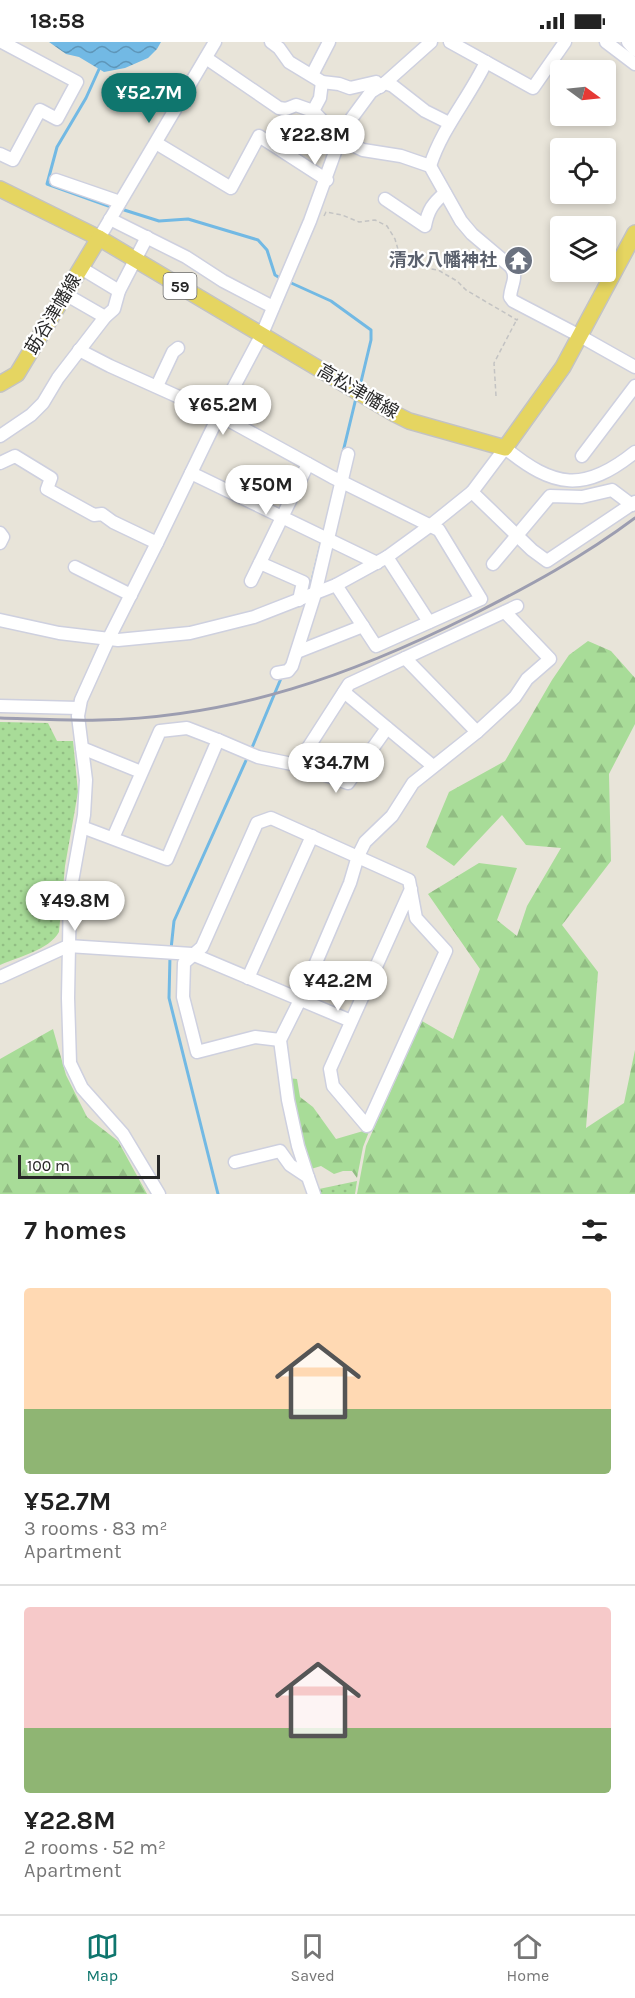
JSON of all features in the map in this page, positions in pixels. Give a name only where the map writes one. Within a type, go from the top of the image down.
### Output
[{"type":"main road","name":"高松津幡線","points":[[0,189],[99,238],[409,421],[505,448]]},
{"type":"main road","points":[[505,448],[563,367],[635,233]]},
{"type":"main road","name":"莇谷津幡線","points":[[0,384],[17,374],[99,238]]},
{"type":"street","points":[[0,154],[13,160],[40,110],[57,119],[77,82],[2,42]]},
{"type":"street","points":[[99,238],[215,42]]},
{"type":"street","points":[[271,42],[279,48],[289,62],[317,78],[350,88],[376,82],[393,86],[425,111],[449,123]]},
{"type":"street","points":[[313,111],[320,98],[317,78],[329,42]]},
{"type":"street","points":[[159,1194],[123,1134],[82,1088],[70,1064],[68,946],[70,893],[82,827],[86,780],[79,708],[109,638],[219,415],[262,334],[327,180],[343,130],[371,92],[431,42]]},
{"type":"street","points":[[450,42],[533,88],[565,42]]},
{"type":"street","points":[[606,42],[635,64]]},
{"type":"street","points":[[628,42],[635,50]]},
{"type":"street","points":[[206,58],[279,108],[286,109],[296,105],[313,111],[340,139],[363,150],[401,156],[430,166],[461,221],[472,234],[511,267],[515,278],[510,297],[524,307],[635,367]]},
{"type":"street","points":[[430,166],[449,123],[477,82],[486,62]]},
{"type":"street","points":[[156,143],[231,188],[259,136],[327,180]]},
{"type":"street","points":[[56,180],[116,210],[147,237],[273,307]]},
{"type":"street","points":[[385,198],[425,226],[428,211],[435,201],[446,193]]},
{"type":"street","points":[[0,436],[31,415],[43,403],[58,378],[105,316],[114,309],[119,291],[147,237]]},
{"type":"street","points":[[81,268],[119,291]]},
{"type":"street","points":[[65,294],[105,316]]},
{"type":"street","points":[[157,386],[173,352],[178,348]]},
{"type":"street","points":[[80,350],[219,415],[308,464],[431,525],[439,530],[481,599],[376,646],[336,585]]},
{"type":"street","points":[[582,456],[635,386]]},
{"type":"street","points":[[0,620],[59,633],[118,640],[190,633],[254,617],[336,585],[382,560],[472,492],[505,448],[539,473],[558,480],[572,481],[599,476],[635,453]]},
{"type":"street","points":[[281,672],[292,666],[297,652],[307,597],[338,479],[348,454]]},
{"type":"street","points":[[0,464],[15,456],[51,478],[47,489],[94,515],[102,514],[113,522],[157,543]]},
{"type":"street","points":[[251,581],[308,464]]},
{"type":"street","points":[[191,473],[324,537],[382,560],[429,622]]},
{"type":"street","points":[[472,492],[517,536],[532,550],[547,561],[633,503],[612,490],[582,497],[550,496],[517,536],[494,564]]},
{"type":"street","points":[[0,533],[3,537],[0,543]]},
{"type":"street","points":[[260,563],[303,582],[307,597]]},
{"type":"street","points":[[75,567],[131,595]]},
{"type":"street","points":[[297,765],[349,684],[511,609],[550,659],[527,680],[515,697],[477,732],[413,783],[392,816],[364,843],[358,856],[350,883],[300,1000],[280,1040],[288,1100],[298,1146],[314,1194]]},
{"type":"street","points":[[297,652],[363,626]]},
{"type":"street","points":[[405,658],[477,732]]},
{"type":"street","points":[[344,692],[433,766]]},
{"type":"street","points":[[0,706],[79,708]]},
{"type":"street","points":[[113,838],[160,731],[187,728],[249,753],[281,763],[297,765],[348,783],[387,729]]},
{"type":"street","points":[[82,827],[167,859],[218,740]]},
{"type":"street","points":[[82,748],[141,772]]},
{"type":"street","points":[[280,1040],[255,1037],[197,1052],[183,997],[184,963],[202,947],[257,823],[271,818],[409,880],[411,889],[416,918],[446,951],[367,1126],[333,1086],[330,1069],[411,889]]},
{"type":"street","points":[[248,978],[312,836]]},
{"type":"street","points":[[0,977],[68,946],[192,954],[351,1021]]},
{"type":"street","points":[[235,1162],[280,1151],[290,1165],[308,1177]]},
{"type":"path","points":[[310,221],[318,224],[326,213],[342,215],[359,222],[375,220],[387,226],[395,239],[399,253],[426,268],[438,270],[457,281],[466,290],[517,320]]},
{"type":"path","points":[[496,396],[494,363],[524,307]]},
{"type":"green space","points":[[588,641],[611,651],[635,678],[635,724],[609,774],[611,861],[562,925],[598,972],[586,1128],[624,1103],[635,1050],[635,1194],[357,1194],[366,1146],[422,1021],[453,1039],[480,969],[428,894],[479,863],[517,868],[497,920],[517,936],[527,906],[561,848],[526,845],[502,815],[454,866],[426,847],[449,792],[505,761],[569,655]]},
{"type":"green space","points":[[0,722],[48,723],[57,741],[73,741],[78,792],[65,866],[59,932],[41,948],[0,965]]},
{"type":"green space","points":[[53,1029],[66,1075],[87,1117],[118,1141],[147,1194],[0,1194],[0,1059]]},
{"type":"green space","points":[[288,1078],[297,1079],[300,1097],[313,1107],[336,1139],[370,1129],[363,1147],[357,1178],[352,1171],[334,1174],[321,1166],[311,1169],[300,1142]]},
{"type":"green space","points":[[357,1181],[355,1194],[320,1194],[319,1189]]},
{"type":"water","points":[[49,42],[161,42],[148,58],[125,68],[104,72],[79,57],[66,54]]},
{"type":"waterway","points":[[100,67],[86,98],[57,147],[47,184],[114,208]]},
{"type":"waterway","points":[[121,209],[159,221],[188,219],[258,240],[267,250],[275,275],[280,278]]},
{"type":"waterway","points":[[289,282],[331,301],[371,330],[371,340],[360,386]]},
{"type":"waterway","points":[[342,456],[356,398]]},
{"type":"waterway","points":[[309,593],[321,544]]},
{"type":"waterway","points":[[251,750],[282,676]]},
{"type":"waterway","points":[[171,949],[174,921],[248,756]]},
{"type":"waterway","points":[[170,956],[169,998],[218,1194]]},
{"type":"railway","points":[[0,718],[88,720],[150,717],[198,711],[292,689],[382,656],[472,615],[596,546],[635,518]]},
{"type":"place","name":"清水八幡神社","points":[[518,260]]}]
